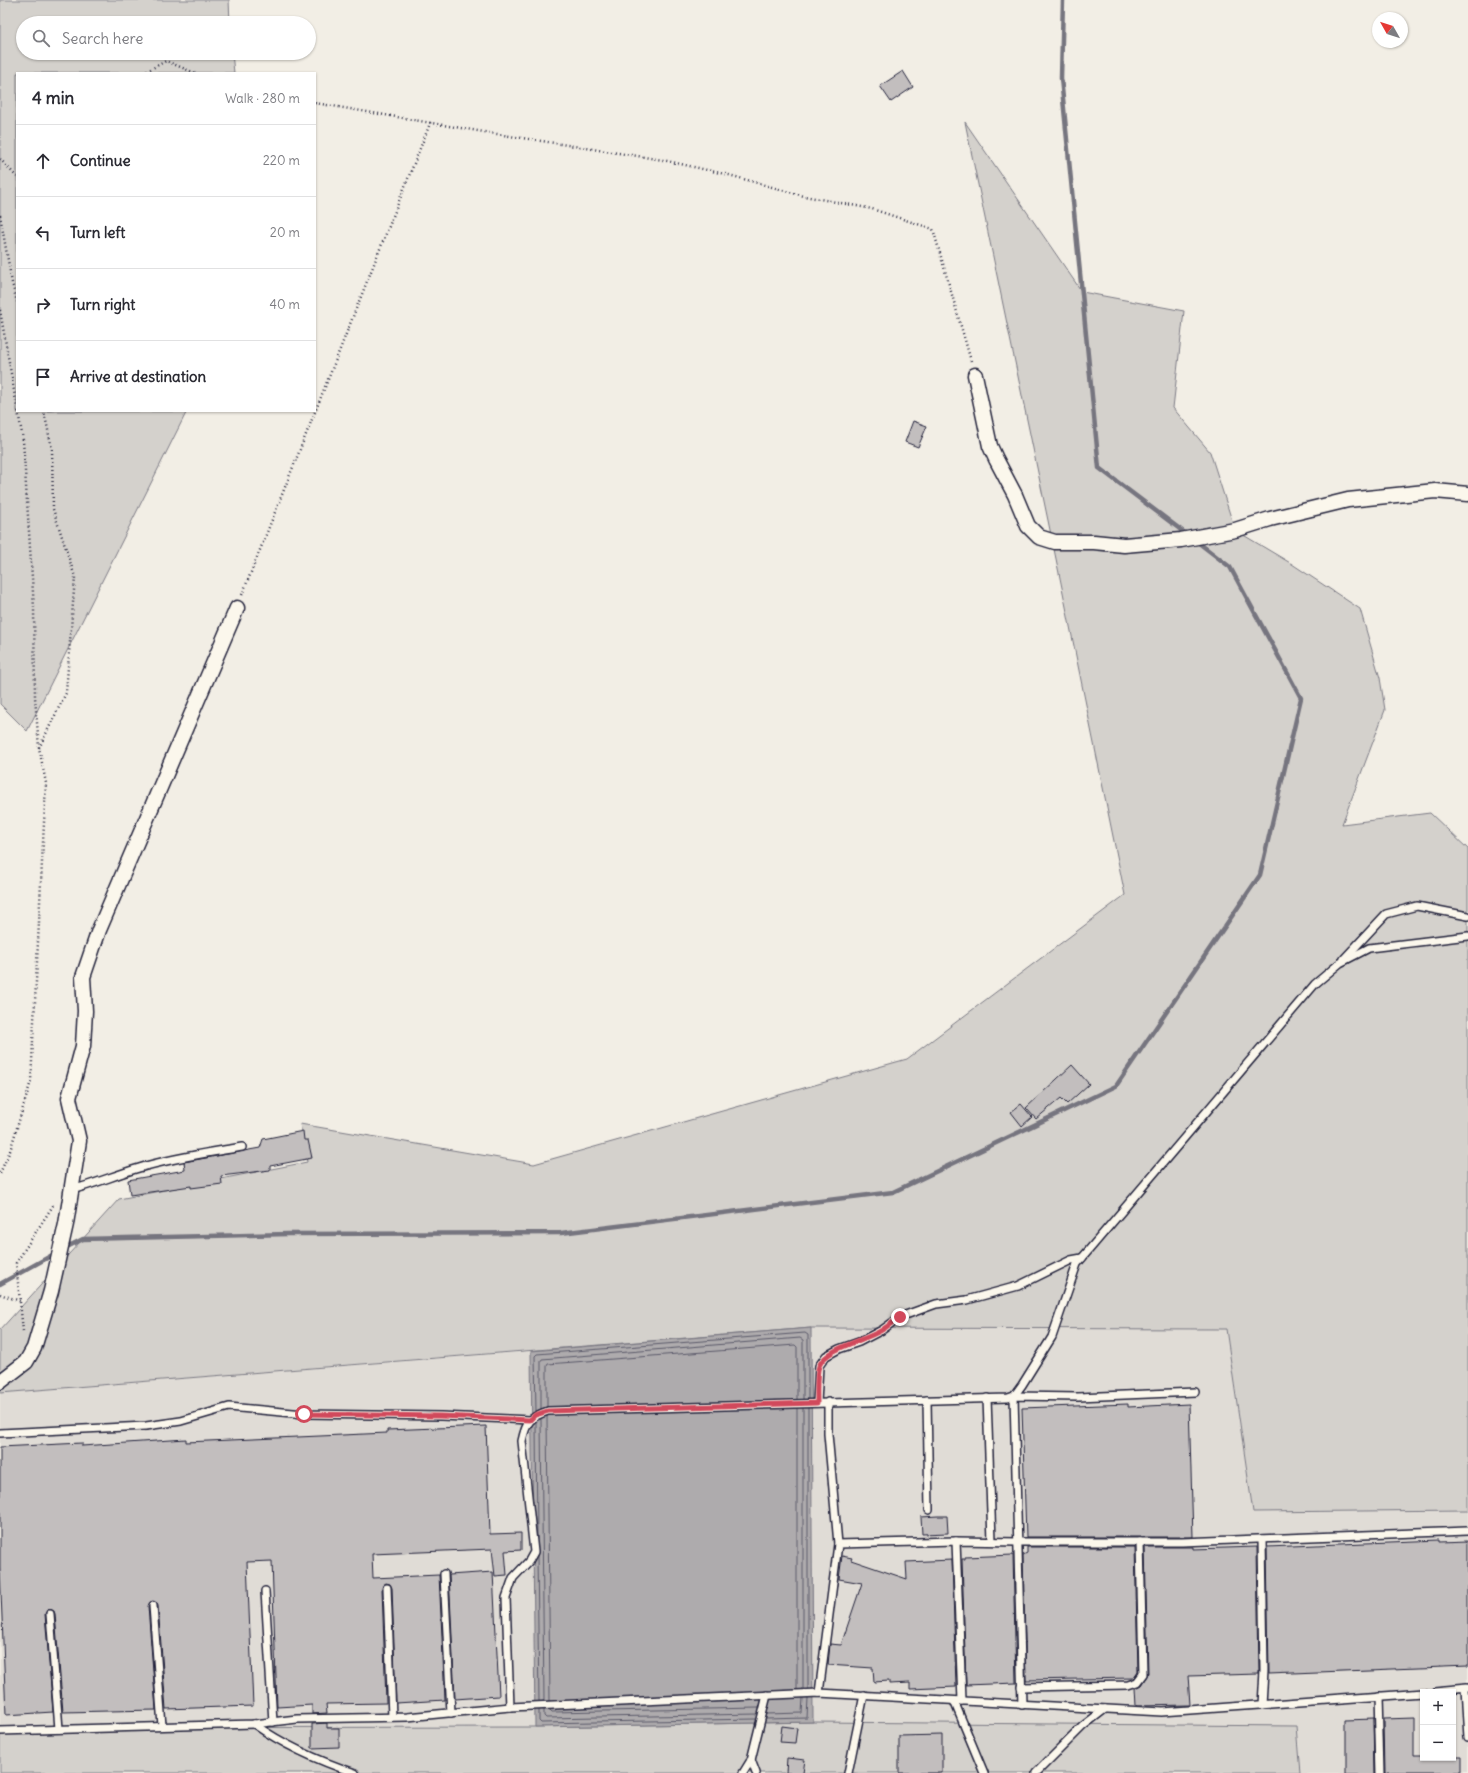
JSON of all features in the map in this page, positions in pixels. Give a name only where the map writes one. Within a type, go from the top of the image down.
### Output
[{"type":"street","points":[[975,375],[990,446],[1015,495],[1028,526],[1039,536],[1055,542],[1094,542],[1124,545],[1181,540],[1235,530],[1270,519],[1348,500],[1435,491],[1468,494]]},
{"type":"street","points":[[0,1382],[26,1362],[34,1348],[49,1298],[66,1224],[79,1142],[69,1098],[83,1046],[85,1012],[83,977],[86,966],[99,930],[236,608]]},
{"type":"lane","points":[[1022,1705],[1014,1396],[1052,1337],[1077,1264],[1315,984],[1340,963],[1386,914],[1417,906],[1468,916]]},
{"type":"lane","points":[[1340,963],[1369,948],[1468,936]]},
{"type":"lane","points":[[71,1190],[95,1184],[137,1168],[177,1157],[242,1147]]},
{"type":"lane","points":[[817,1403],[819,1366],[826,1356],[882,1330],[900,1317],[936,1304],[967,1300],[1018,1286],[1071,1260],[1082,1258]]},
{"type":"lane","points":[[510,1707],[506,1598],[513,1578],[529,1561],[534,1552],[522,1441],[525,1429],[535,1415],[548,1411],[928,1400],[1014,1396],[1078,1397],[1195,1392]]},
{"type":"lane","points":[[988,1398],[992,1541]]},
{"type":"lane","points":[[928,1400],[929,1510]]},
{"type":"lane","points":[[819,1692],[838,1544],[828,1434],[828,1402]]},
{"type":"lane","points":[[0,1433],[146,1426],[181,1420],[229,1407],[304,1414],[440,1416],[530,1420]]},
{"type":"lane","points":[[838,1544],[956,1540],[1018,1542],[1140,1542],[1468,1531]]},
{"type":"lane","points":[[1262,1539],[1264,1671],[1262,1705]]},
{"type":"lane","points":[[956,1540],[962,1701]]},
{"type":"lane","points":[[1021,1687],[1128,1686],[1137,1682],[1143,1674],[1140,1542]]},
{"type":"lane","points":[[444,1574],[451,1713]]},
{"type":"lane","points":[[387,1588],[392,1717]]},
{"type":"lane","points":[[265,1591],[273,1722]]},
{"type":"lane","points":[[153,1606],[162,1726]]},
{"type":"lane","points":[[50,1614],[59,1729]]},
{"type":"lane","points":[[1456,1691],[1467,1690],[1468,1736]]},
{"type":"lane","points":[[0,1731],[254,1724],[297,1719],[392,1717],[510,1707],[819,1692],[1162,1712],[1420,1693]]},
{"type":"lane","points":[[743,1773],[751,1760],[767,1695]]},
{"type":"lane","points":[[848,1773],[864,1695]]},
{"type":"lane","points":[[1378,1696],[1380,1773]]},
{"type":"lane","points":[[954,1701],[984,1773]]},
{"type":"lane","points":[[1035,1772],[1083,1726],[1104,1709]]},
{"type":"lane","points":[[254,1724],[275,1739],[330,1765],[355,1773]]},
{"type":"lane","points":[[751,1760],[756,1773]]},
{"type":"path","points":[[145,72],[166,61],[193,72]]},
{"type":"path","points":[[316,103],[431,121],[484,132],[663,160],[729,175],[804,196],[872,209],[933,229],[975,375]]},
{"type":"path","points":[[316,408],[431,121]]},
{"type":"path","points":[[0,159],[16,176]]},
{"type":"path","points":[[0,215],[12,284],[16,298]]},
{"type":"path","points":[[0,310],[16,402]]},
{"type":"path","points":[[0,1173],[10,1151],[31,1081],[46,783],[39,748],[35,697],[34,608],[23,440],[18,412]]},
{"type":"path","points":[[39,748],[66,693],[75,577],[53,509],[52,449],[44,412]]},
{"type":"path","points":[[236,608],[314,412]]},
{"type":"path","points":[[26,1362],[16,1262],[58,1198],[71,1190]]},
{"type":"path","points":[[0,1294],[20,1300]]},
{"type":"shaded area","points":[[0,0],[229,0],[230,16],[16,16],[16,60],[233,60],[234,72],[16,72],[16,412],[186,412],[27,731],[0,704]]},
{"type":"shaded area","points":[[965,122],[1082,292],[1184,311],[1173,408],[1210,452],[1235,530],[1292,564],[1360,609],[1380,678],[1385,710],[1342,824],[1430,813],[1468,849],[1468,1510],[1253,1512],[1226,1329],[811,1328],[0,1393],[0,1330],[119,1199],[307,1162],[300,1124],[534,1164],[907,1059],[1125,895]]},
{"type":"shaded area","points":[[811,1328],[1226,1329],[1253,1512],[1468,1510],[1468,1773],[1300,1773],[1296,1726],[875,1761],[813,1722]]},
{"type":"shaded area","points":[[531,1351],[535,1727],[0,1728],[0,1393]]},
{"type":"shaded area","points":[[813,1722],[1296,1726],[1300,1773],[0,1773],[0,1728],[535,1727]]},
{"type":"water","points":[[811,1328],[813,1722],[535,1727],[531,1351]]},
{"type":"building","points":[[903,71],[913,87],[891,102],[880,86]]},
{"type":"building","points":[[913,421],[927,426],[918,447],[905,442]]},
{"type":"building","points":[[1072,1065],[1089,1084],[1067,1104],[1061,1098],[1036,1119],[1026,1108]]},
{"type":"building","points":[[1021,1104],[1032,1117],[1022,1126],[1011,1112]]},
{"type":"building","points":[[303,1131],[304,1140],[308,1140],[312,1158],[270,1166],[270,1170],[221,1176],[222,1184],[191,1188],[191,1186],[130,1195],[128,1180],[185,1170],[184,1162],[260,1148],[263,1139]]},
{"type":"building","points":[[1128,1404],[1128,1407],[1189,1404],[1193,1537],[1026,1537],[1022,1408]]},
{"type":"building","points":[[486,1426],[490,1534],[521,1533],[521,1550],[505,1551],[507,1575],[495,1576],[492,1549],[372,1554],[373,1578],[439,1575],[445,1700],[396,1703],[392,1588],[390,1584],[386,1583],[382,1588],[386,1703],[326,1704],[327,1713],[312,1714],[312,1705],[277,1707],[272,1561],[247,1562],[253,1706],[166,1709],[158,1606],[157,1603],[153,1601],[150,1602],[148,1606],[156,1710],[63,1712],[55,1614],[54,1611],[50,1609],[47,1610],[45,1614],[53,1712],[6,1715],[0,1568],[0,1447],[82,1443],[82,1446],[186,1439],[186,1442],[387,1433],[387,1430]]},
{"type":"building","points":[[947,1516],[948,1533],[922,1534],[921,1517]]},
{"type":"building","points":[[1439,1540],[1439,1542],[1468,1541],[1468,1666],[1269,1674],[1267,1547]]},
{"type":"building","points":[[1027,1547],[1135,1547],[1138,1672],[1134,1678],[1026,1680],[1023,1555],[1027,1553]]},
{"type":"building","points":[[1145,1547],[1193,1547],[1193,1549],[1257,1547],[1259,1674],[1188,1676],[1190,1705],[1136,1706],[1135,1688],[1141,1685],[1148,1674]]},
{"type":"building","points":[[1013,1555],[1016,1683],[966,1685],[962,1559],[965,1559],[965,1557]]},
{"type":"building","points":[[842,1556],[852,1558],[851,1560],[907,1579],[906,1562],[952,1560],[956,1687],[910,1689],[910,1683],[889,1684],[889,1681],[874,1682],[873,1668],[828,1665],[830,1644],[841,1645],[862,1583],[839,1579]]},
{"type":"building","points":[[493,1572],[499,1696],[455,1699],[449,1575]]},
{"type":"building","points":[[1414,1718],[1414,1758],[1420,1758],[1420,1761],[1456,1761],[1456,1758],[1460,1758],[1460,1773],[1385,1773],[1384,1719]]},
{"type":"building","points":[[1374,1719],[1375,1773],[1345,1773],[1345,1720]]},
{"type":"building","points":[[327,1723],[327,1728],[339,1728],[339,1747],[312,1748],[312,1724]]},
{"type":"building","points":[[782,1726],[797,1728],[795,1743],[780,1742]]},
{"type":"building","points":[[942,1735],[942,1773],[899,1773],[899,1736]]},
{"type":"building","points":[[787,1758],[805,1760],[803,1773],[786,1773]]},
{"type":"waterway","points":[[1063,0],[1061,78],[1099,468],[1189,536]]},
{"type":"waterway","points":[[63,1249],[83,1239],[288,1234],[561,1233],[893,1192],[1116,1086],[1260,875],[1301,698],[1230,567],[1195,540]]},
{"type":"waterway","points":[[0,1284],[56,1253]]},
{"type":"route","points":[[304,1414],[440,1416],[530,1420],[535,1415],[548,1411],[817,1403],[819,1366],[826,1356],[882,1330],[900,1317]]}]
